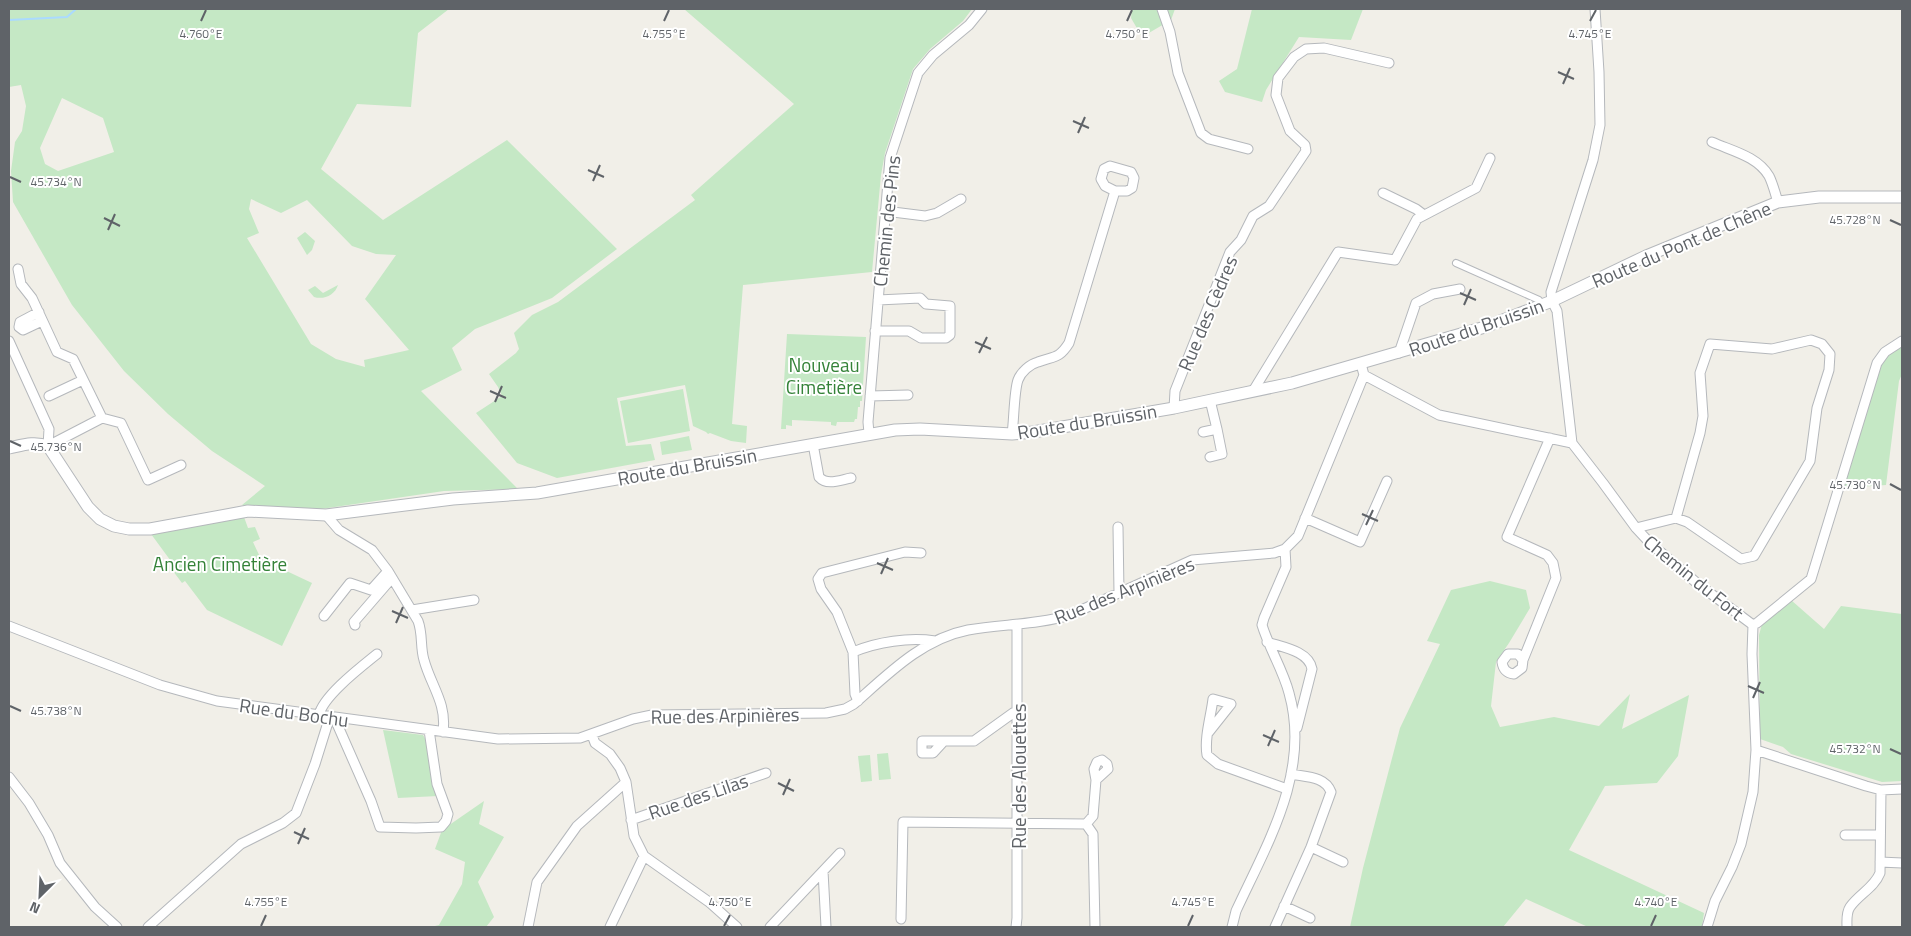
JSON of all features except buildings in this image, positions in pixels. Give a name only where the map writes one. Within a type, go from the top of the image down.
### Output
[{"type":"street","name":"Chemin des Pins","points":[[869,433],[870,396],[890,158],[918,73],[933,55],[969,25],[982,9]]},
{"type":"street","points":[[1162,9],[1170,32],[1178,73],[1201,133],[1209,139],[1248,149]]},
{"type":"street","points":[[1547,303],[1593,160],[1600,125],[1595,9]]},
{"type":"street","name":"Rue des Cèdres","points":[[1174,408],[1175,391],[1230,252],[1241,240],[1253,216],[1269,206],[1306,151],[1305,145],[1290,131],[1276,95],[1278,78],[1294,56],[1306,49],[1324,48],[1389,63]]},
{"type":"street","points":[[1712,142],[1750,158],[1761,166],[1769,177],[1778,202]]},
{"type":"street","points":[[1254,391],[1338,252],[1394,260],[1417,219],[1476,188],[1490,158]]},
{"type":"street","points":[[1012,434],[1018,380],[1024,371],[1036,362],[1055,358],[1063,352],[1069,343],[1115,191]]},
{"type":"street","points":[[1383,193],[1416,209],[1424,215]]},
{"type":"street","name":"Route du Pont de Chêne","points":[[1547,303],[1646,256],[1778,202],[1819,197],[1902,197]]},
{"type":"street","points":[[885,211],[925,216],[937,213],[961,199]]},
{"type":"street","points":[[1296,731],[1289,692],[1267,642],[1262,625],[1286,567],[1285,549],[1298,536],[1362,369],[1439,415],[1572,443],[1557,311],[1547,303],[1456,263]]},
{"type":"street","points":[[18,269],[21,284],[32,298],[57,352],[73,359],[102,418]]},
{"type":"street","name":"Route du Bruissin","points":[[1399,353],[1416,303],[1433,294],[1460,289]]},
{"type":"street","points":[[875,331],[909,331],[921,338],[946,338],[950,335],[950,306],[926,304],[920,298],[878,300]]},
{"type":"street","name":"Route du Bruissin","points":[[48,446],[88,507],[100,519],[114,526],[129,529],[150,529],[248,511],[326,515],[452,500],[537,493],[869,433],[920,429],[1012,434],[1048,430],[1174,408],[1362,369],[1399,353],[1485,327],[1547,303]]},
{"type":"street","points":[[1636,528],[1676,518],[1687,522],[1741,559],[1754,556],[1810,461],[1817,408],[1829,370],[1830,354],[1822,344],[1811,340],[1772,349],[1710,344],[1700,373],[1703,416],[1700,433],[1676,518]]},
{"type":"street","points":[[9,341],[49,429],[48,446]]},
{"type":"street","points":[[1753,625],[1811,579],[1876,363],[1885,352],[1902,341]]},
{"type":"street","points":[[49,396],[83,380]]},
{"type":"street","points":[[870,396],[908,395]]},
{"type":"street","points":[[1210,400],[1222,454],[1210,457]]},
{"type":"street","points":[[9,448],[31,443],[48,446],[102,418],[121,423],[148,480],[181,465]]},
{"type":"street","points":[[1203,432],[1217,429]]},
{"type":"street","points":[[1523,660],[1556,578],[1553,563],[1547,555],[1507,537],[1550,438]]},
{"type":"street","name":"Chemin du Fort","points":[[1572,443],[1604,483],[1636,528],[1655,548],[1698,584],[1753,625],[1752,654],[1756,774],[1740,844],[1732,866],[1714,901],[1707,927]]},
{"type":"street","points":[[813,444],[818,476],[822,480],[827,483],[852,478]]},
{"type":"street","points":[[1305,518],[1360,542],[1387,481]]},
{"type":"street","points":[[326,515],[339,530],[372,550],[412,610],[422,630],[424,660],[444,710],[443,732]]},
{"type":"street","points":[[1118,528],[1119,593]]},
{"type":"street","name":"Rue des Arpinières","points":[[592,735],[634,719],[652,715],[826,713],[846,709],[919,649],[935,641],[968,630],[1017,626],[1055,620],[1192,560],[1274,553],[1285,549]]},
{"type":"street","points":[[858,701],[855,694],[853,652],[837,612],[821,589],[818,579],[822,573],[841,568],[905,552],[921,552]]},
{"type":"street","points":[[324,616],[350,583],[371,590],[390,575]]},
{"type":"street","points":[[355,625],[354,622],[390,575]]},
{"type":"street","points":[[412,610],[474,600]]},
{"type":"street","name":"Rue du Bochu","points":[[9,626],[116,669],[190,695],[217,702],[498,739],[576,738],[592,735]]},
{"type":"street","name":"Rue des Alouettes","points":[[1016,927],[1018,823],[1017,626]]},
{"type":"street","name":"Rue des Arpinières","points":[[853,652],[866,647],[921,638],[935,641]]},
{"type":"street","points":[[1232,927],[1236,910],[1281,814],[1295,752],[1296,731],[1312,669],[1308,658],[1267,642]]},
{"type":"street","points":[[320,715],[321,709],[342,684],[377,654]]},
{"type":"street","points":[[1289,692],[1307,690]]},
{"type":"street","points":[[944,741],[974,741],[1013,713],[1018,712]]},
{"type":"street","points":[[332,717],[371,801],[380,827],[441,827],[446,821],[448,814],[437,784],[429,730]]},
{"type":"street","points":[[148,927],[241,844],[283,823],[296,813],[332,717]]},
{"type":"street","points":[[1208,733],[1207,754],[1214,762],[1287,789]]},
{"type":"street","points":[[592,735],[595,743],[610,754],[626,782],[634,836],[644,856],[709,902],[737,927]]},
{"type":"street","points":[[1756,750],[1881,790],[1902,789]]},
{"type":"street","name":"Rue des Lilas","points":[[631,820],[766,773]]},
{"type":"street","points":[[1275,927],[1311,847],[1332,792],[1329,785],[1322,780],[1291,774]]},
{"type":"street","points":[[9,777],[29,803],[48,835],[60,863],[95,907],[115,927]]},
{"type":"street","points":[[901,919],[902,822],[1086,824],[1093,816],[1096,780]]},
{"type":"street","points":[[528,927],[537,882],[577,826],[626,782]]},
{"type":"street","points":[[1847,927],[1850,906],[1876,881],[1880,873],[1881,790]]},
{"type":"street","points":[[1086,824],[1093,834],[1095,927]]},
{"type":"street","points":[[1845,835],[1880,835]]},
{"type":"street","points":[[1311,847],[1343,862]]},
{"type":"street","points":[[770,927],[840,853]]},
{"type":"street","points":[[610,927],[644,856]]},
{"type":"street","points":[[1880,862],[1902,863]]},
{"type":"street","points":[[823,871],[826,927]]},
{"type":"street","points":[[1284,906],[1310,918]]},
{"type":"green space","points":[[9,9],[449,9],[418,33],[411,107],[357,104],[321,169],[383,220],[507,140],[617,249],[552,298],[475,329],[452,348],[462,370],[421,391],[518,489],[444,491],[321,509],[242,505],[265,486],[212,451],[168,414],[124,371],[72,305],[13,202],[11,171],[15,142],[22,131],[26,106],[21,85],[9,87]],"holes":[[[62,98],[103,118],[114,152],[58,171],[45,164],[40,148]],[[251,199],[281,213],[307,200],[352,246],[376,254],[396,255],[365,299],[409,350],[364,360],[365,367],[336,359],[311,344],[247,238],[259,233],[249,209]]]},
{"type":"green space","points":[[684,9],[972,9],[963,21],[930,49],[913,69],[885,153],[881,175],[872,272],[743,285],[732,424],[747,426],[746,443],[731,441],[710,433],[708,434],[693,426],[685,385],[617,398],[626,446],[651,444],[655,460],[557,478],[517,463],[476,413],[502,396],[489,374],[519,349],[514,333],[532,315],[558,302],[695,200],[691,195],[794,104]]},
{"type":"green space","points":[[1132,9],[1175,9],[1171,20],[1142,37],[1131,18]]},
{"type":"green space","points":[[1252,9],[1363,9],[1351,40],[1299,37],[1266,90],[1262,102],[1225,92],[1219,81],[1237,69]]},
{"type":"green space","points":[[305,232],[315,241],[312,250],[307,255],[297,238]]},
{"type":"green space","points":[[338,285],[332,294],[322,298],[314,297],[308,290],[315,286],[323,293]]},
{"type":"green space","name":"Nouveau Cimetière","points":[[787,334],[866,337],[862,401],[860,401],[857,419],[854,422],[837,422],[836,426],[831,425],[831,422],[792,420],[792,426],[786,425],[786,429],[781,429]]},
{"type":"green space","points":[[1902,347],[1902,374],[1899,381],[1886,485],[1844,488],[1876,373],[1883,357]]},
{"type":"green space","points":[[683,389],[690,431],[628,443],[620,401]]},
{"type":"green space","points":[[689,436],[692,450],[662,455],[660,442]]},
{"type":"green space","name":"Ancien Cimetière","points":[[244,517],[248,528],[255,527],[260,539],[253,542],[261,559],[312,583],[282,646],[207,610],[185,581],[182,583],[173,571],[176,568],[151,534]]},
{"type":"green space","points":[[1490,581],[1526,590],[1530,608],[1496,662],[1491,706],[1500,727],[1554,717],[1599,726],[1630,694],[1622,729],[1689,695],[1678,756],[1657,783],[1605,786],[1569,850],[1704,913],[1702,927],[1588,927],[1526,899],[1503,927],[1350,927],[1363,868],[1400,728],[1440,644],[1427,641],[1451,590]]},
{"type":"green space","points":[[1791,600],[1824,629],[1841,606],[1902,614],[1902,781],[1882,782],[1791,754],[1783,747],[1760,739],[1759,635],[1762,624]]},
{"type":"green space","points":[[383,730],[423,735],[426,740],[438,796],[398,798]]},
{"type":"green space","points":[[888,753],[891,779],[879,780],[877,754]]},
{"type":"green space","points":[[870,755],[872,781],[861,782],[858,756]]},
{"type":"green space","points":[[484,801],[479,824],[504,837],[478,882],[494,917],[486,927],[431,927],[439,925],[462,884],[465,862],[435,849],[442,830]]},
{"type":"waterway","points":[[9,20],[67,17],[76,9]]}]
